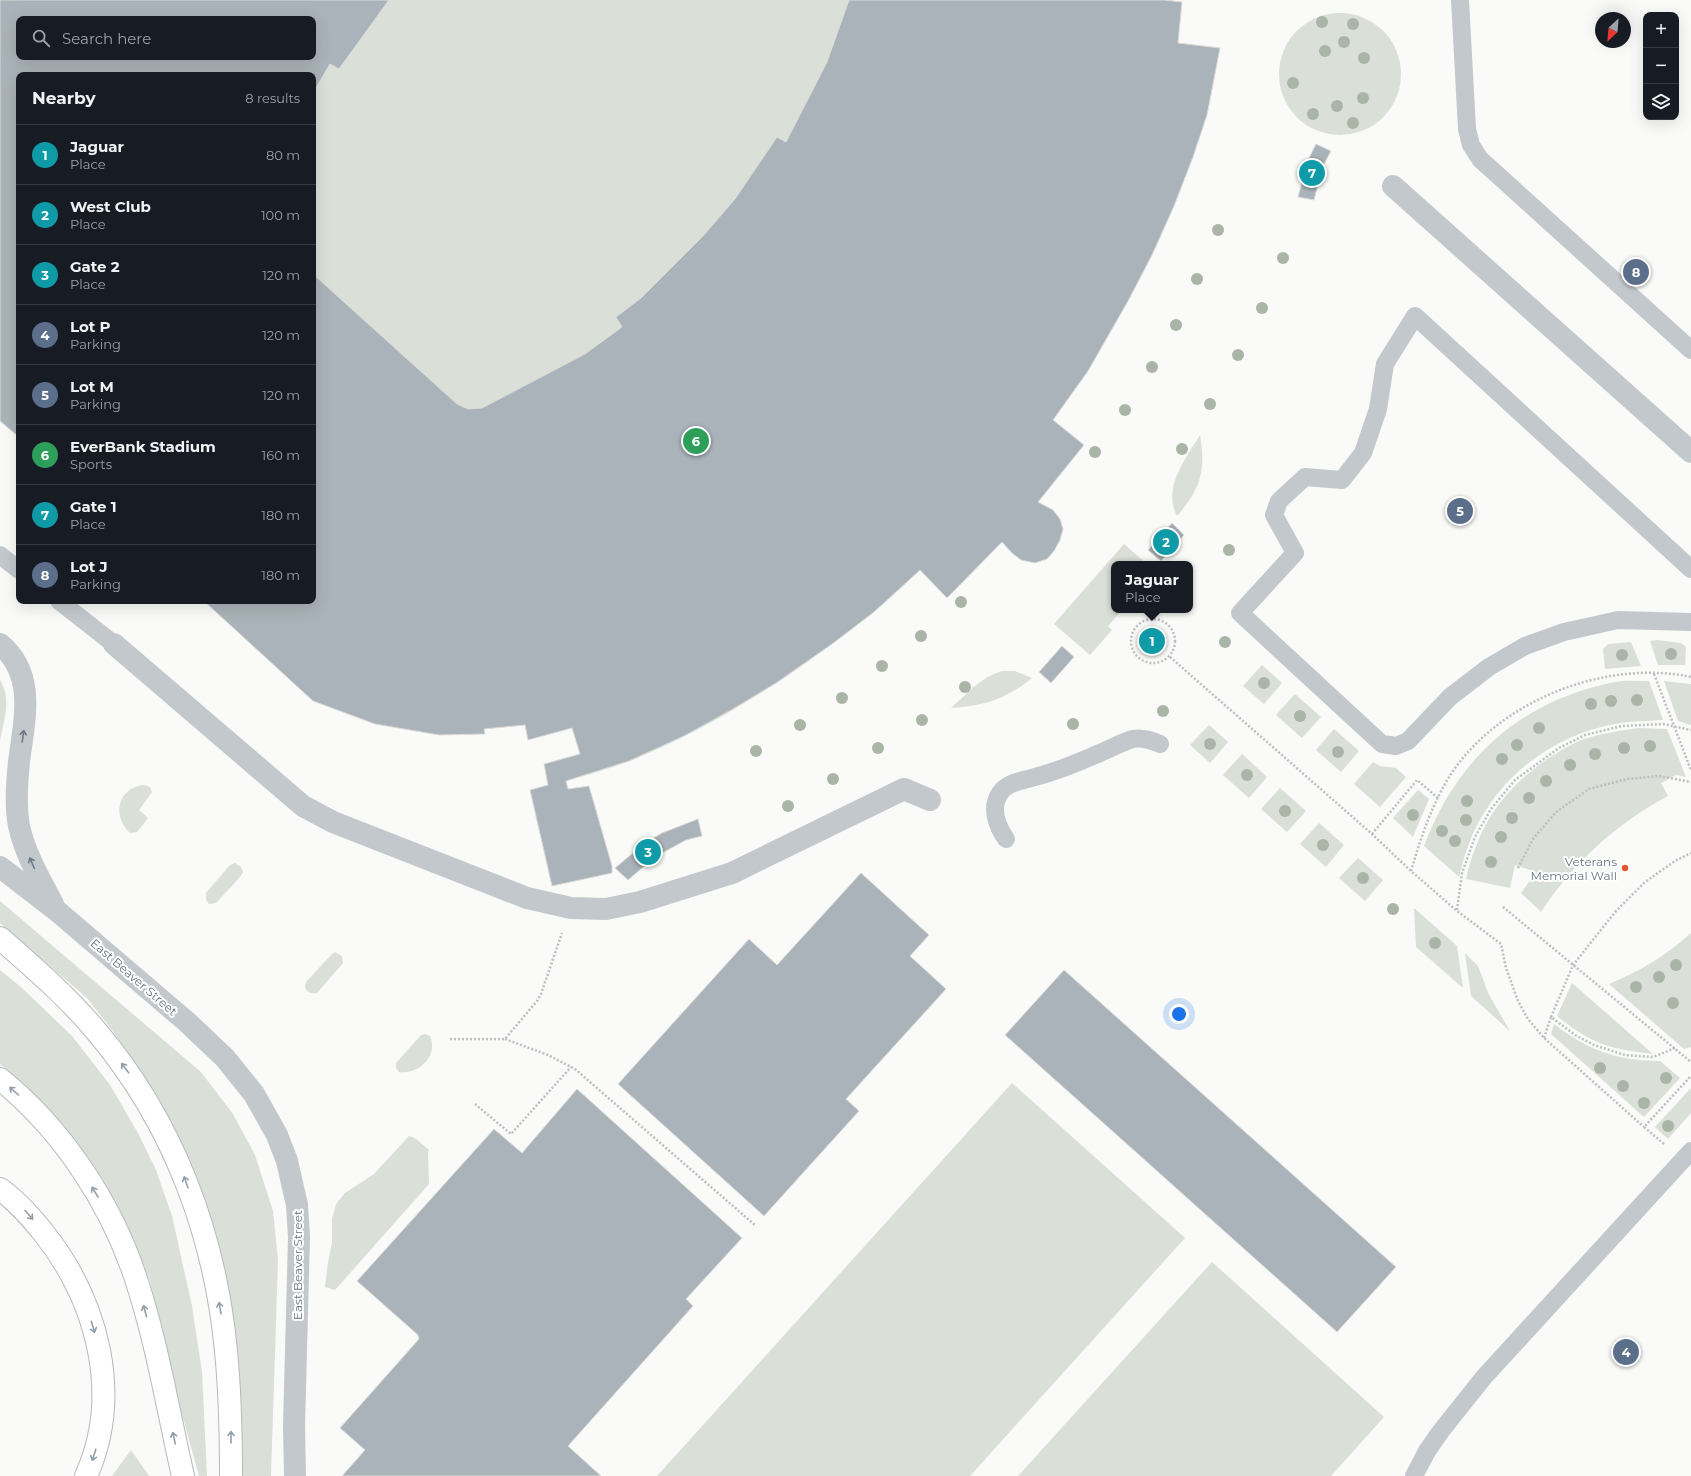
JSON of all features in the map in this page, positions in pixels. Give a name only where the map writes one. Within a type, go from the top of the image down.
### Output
[{"type":"highway","points":[[0,938],[45,978],[97,1032],[142,1092],[175,1154],[184,1175],[203,1234],[219,1303],[226,1349],[229,1386],[231,1476]]},
{"type":"highway","points":[[0,1079],[34,1110],[71,1155],[102,1204],[121,1240],[136,1278],[150,1327],[183,1476]]},
{"type":"highway","points":[[0,1189],[26,1212],[58,1252],[67,1266],[84,1300],[95,1333],[102,1365],[104,1406],[98,1440],[86,1476]]},
{"type":"street","points":[[1393,186],[1691,452]]},
{"type":"street","name":"East Beaver Street","points":[[0,644],[6,649],[20,670],[26,692],[26,716],[17,795],[19,826],[31,863],[56,910]]},
{"type":"street","points":[[114,644],[304,806],[333,822],[527,898],[571,908],[606,909],[640,902],[732,873],[904,788],[930,800]]},
{"type":"street","name":"East Beaver Street","points":[[0,867],[56,910],[186,1022],[225,1058],[254,1094],[277,1135],[292,1176],[297,1205],[299,1237],[294,1426],[295,1476]]},
{"type":"lane","points":[[1460,0],[1467,129],[1471,145],[1480,159],[1691,350]]},
{"type":"lane","points":[[1691,568],[1415,316],[1385,364],[1378,409],[1363,453],[1342,480],[1305,477],[1279,502],[1274,515],[1295,553],[1240,613],[1382,744],[1396,746],[1408,741],[1450,698],[1489,667],[1526,646],[1564,632],[1618,620],[1691,622]]},
{"type":"lane","points":[[0,555],[16,568]]},
{"type":"lane","points":[[63,604],[114,644]]},
{"type":"lane","points":[[1006,839],[996,822],[995,809],[996,800],[1000,793],[1008,785],[1059,770],[1134,739],[1150,740],[1160,744]]},
{"type":"lane","points":[[1414,1476],[1427,1451],[1471,1392],[1691,1151]]},
{"type":"path","points":[[1154,618],[1168,624],[1172,629],[1176,644],[1170,657],[1156,663],[1149,663],[1142,661],[1136,656],[1132,650],[1131,635],[1140,623],[1154,618]]},
{"type":"path","points":[[1170,657],[1372,834],[1411,871],[1457,911],[1501,944],[1506,968],[1518,1001],[1528,1019],[1544,1038],[1664,1144]]},
{"type":"path","points":[[1411,871],[1420,840],[1438,798],[1454,771],[1485,735],[1528,704],[1577,684],[1625,674],[1678,674],[1691,677]]},
{"type":"path","points":[[1654,674],[1691,770]]},
{"type":"path","points":[[1457,911],[1462,873],[1475,837],[1491,809],[1515,780],[1559,748],[1585,735],[1622,726],[1663,724],[1691,730]]},
{"type":"path","points":[[1518,868],[1533,839],[1556,812],[1590,789],[1633,778],[1659,776],[1691,782]]},
{"type":"path","points":[[1372,834],[1417,780],[1438,798]]},
{"type":"path","points":[[1544,1038],[1551,1017],[1573,965],[1616,911],[1645,882],[1675,861],[1691,853]]},
{"type":"path","points":[[1503,907],[1691,1062]]},
{"type":"path","points":[[505,1039],[541,994],[571,908]]},
{"type":"path","points":[[1551,1017],[1581,1039],[1625,1055],[1652,1057],[1675,1048]]},
{"type":"path","points":[[450,1039],[505,1039],[548,1055],[572,1067],[756,1226]]},
{"type":"path","points":[[475,1104],[511,1134],[572,1067]]},
{"type":"path","points":[[1644,1127],[1691,1076]]},
{"type":"shaded area","points":[[0,0],[1165,0],[1178,43],[1220,48],[1206,115],[1174,206],[1152,255],[1128,301],[1088,371],[1053,420],[1084,445],[1038,502],[1053,510],[1063,529],[1060,540],[1054,551],[1047,559],[1021,560],[1002,542],[947,598],[920,570],[878,608],[816,656],[786,677],[726,714],[662,747],[630,761],[566,781],[568,789],[589,786],[612,866],[612,873],[552,886],[530,790],[548,785],[544,764],[580,754],[572,728],[528,740],[525,725],[485,729],[485,734],[439,735],[375,724],[313,701],[207,604],[316,604],[316,72],[16,72],[16,434],[0,421]]},
{"type":"shaded area","points":[[1340,13],[1352,14],[1363,18],[1374,23],[1383,31],[1391,40],[1396,51],[1400,62],[1400,86],[1396,97],[1391,108],[1383,117],[1374,125],[1363,130],[1352,134],[1340,135],[1328,134],[1317,130],[1306,125],[1297,117],[1289,108],[1284,97],[1280,86],[1279,74],[1280,62],[1284,51],[1289,40],[1297,31],[1306,23],[1317,18],[1328,14]]},
{"type":"shaded area","points":[[1200,435],[1202,448],[1202,469],[1200,478],[1192,497],[1177,516],[1173,505],[1172,495],[1174,484],[1183,463]]},
{"type":"shaded area","points":[[1124,544],[1144,561],[1111,561],[1111,613],[1119,613],[1108,626],[1112,630],[1090,655],[1054,624]]},
{"type":"shaded area","points":[[1657,640],[1681,643],[1686,647],[1685,665],[1658,665],[1650,641]]},
{"type":"shaded area","points":[[1631,642],[1641,666],[1605,669],[1603,649],[1608,644]]},
{"type":"shaded area","points":[[1262,665],[1282,683],[1264,704],[1243,686]]},
{"type":"shaded area","points":[[1002,671],[1015,671],[1032,678],[1013,691],[994,700],[974,705],[951,708],[987,677]]},
{"type":"shaded area","points":[[0,680],[6,695],[6,710],[0,741]]},
{"type":"shaded area","points":[[1619,681],[1649,681],[1663,720],[1627,722],[1596,728],[1560,743],[1527,764],[1499,791],[1478,823],[1470,840],[1459,877],[1424,846],[1438,814],[1455,786],[1474,760],[1497,738],[1522,719],[1551,703],[1581,691]]},
{"type":"shaded area","points":[[1664,681],[1691,684],[1691,725],[1678,721]]},
{"type":"shaded area","points":[[1295,694],[1321,717],[1302,738],[1276,715]]},
{"type":"shaded area","points":[[1209,725],[1228,742],[1210,763],[1190,745]]},
{"type":"shaded area","points":[[1638,728],[1667,729],[1686,777],[1676,775],[1661,783],[1668,796],[1631,819],[1597,846],[1567,877],[1541,912],[1521,893],[1536,872],[1515,865],[1510,888],[1466,879],[1471,860],[1485,826],[1504,797],[1516,784],[1546,760],[1581,740],[1602,734]]},
{"type":"shaded area","points":[[1334,729],[1359,751],[1341,772],[1316,750]]},
{"type":"shaded area","points":[[1242,754],[1267,777],[1249,798],[1223,775]]},
{"type":"shaded area","points":[[1373,762],[1380,766],[1396,768],[1406,777],[1380,807],[1354,784]]},
{"type":"shaded area","points":[[144,785],[150,787],[152,792],[139,810],[148,818],[137,832],[130,833],[124,826],[121,819],[119,811],[120,804],[128,791],[135,787]]},
{"type":"shaded area","points":[[1280,788],[1306,811],[1287,832],[1261,809]]},
{"type":"shaded area","points":[[1418,790],[1429,799],[1413,837],[1393,818]]},
{"type":"shaded area","points":[[1319,823],[1344,845],[1326,867],[1300,844]]},
{"type":"shaded area","points":[[1358,858],[1383,880],[1365,901],[1339,878]]},
{"type":"shaded area","points":[[235,863],[241,867],[243,872],[241,876],[216,903],[209,904],[206,900],[206,893],[230,865]]},
{"type":"shaded area","points":[[0,901],[201,1072],[233,1114],[255,1155],[273,1211],[278,1260],[271,1476],[242,1476],[242,1432],[239,1374],[215,1241],[196,1177],[172,1122],[140,1069],[87,998],[0,923]]},
{"type":"shaded area","points":[[1414,908],[1457,946],[1463,988],[1416,947]]},
{"type":"shaded area","points":[[1691,933],[1691,1047],[1684,1049],[1609,984],[1652,962],[1672,949]]},
{"type":"shaded area","points":[[335,952],[342,956],[343,963],[317,993],[308,992],[305,987],[306,982]]},
{"type":"shaded area","points":[[1465,953],[1478,966],[1489,995],[1510,1031],[1471,996]]},
{"type":"shaded area","points":[[0,970],[22,988],[72,1036],[110,1085],[138,1133],[156,1170],[172,1216],[192,1306],[202,1372],[207,1476],[199,1476],[182,1414],[177,1403],[150,1281],[127,1226],[109,1192],[61,1125],[37,1097],[0,1064]]},
{"type":"shaded area","points":[[1572,983],[1653,1054],[1624,1050],[1602,1044],[1581,1033],[1557,1016]]},
{"type":"shaded area","points":[[1554,1024],[1579,1041],[1604,1052],[1630,1059],[1660,1061],[1680,1078],[1644,1117],[1551,1034]]},
{"type":"shaded area","points":[[425,1034],[430,1036],[432,1050],[425,1063],[413,1070],[399,1072],[396,1068],[396,1063],[421,1035]]},
{"type":"shaded area","points":[[1012,1083],[1185,1238],[970,1476],[657,1476]]},
{"type":"shaded area","points":[[1691,1088],[1691,1113],[1668,1139],[1655,1127]]},
{"type":"shaded area","points":[[409,1136],[415,1138],[429,1150],[429,1184],[335,1290],[325,1287],[332,1243],[332,1219],[336,1204],[345,1193],[374,1174]]},
{"type":"shaded area","points":[[1212,1262],[1384,1417],[1331,1476],[1018,1476]]},
{"type":"shaded area","points":[[131,1450],[149,1476],[112,1476]]},
{"type":"building","points":[[0,0],[389,0],[339,69],[330,64],[316,88],[316,72],[16,72],[16,434],[0,421]]},
{"type":"building","points":[[849,0],[1165,0],[1182,2],[1178,43],[1220,48],[1207,115],[1174,206],[1152,255],[1128,301],[1088,371],[1053,420],[1084,445],[1038,502],[1053,510],[1060,519],[1063,529],[1060,540],[1054,551],[1047,559],[1035,563],[1021,560],[1002,542],[947,598],[920,570],[874,612],[832,644],[776,683],[733,709],[684,736],[629,761],[566,781],[568,789],[589,786],[612,866],[612,873],[552,886],[530,790],[548,785],[544,764],[580,754],[572,728],[528,740],[525,725],[484,729],[485,734],[439,735],[375,724],[313,701],[207,604],[316,604],[316,277],[457,404],[468,409],[482,408],[585,354],[622,327],[616,317],[641,298],[703,236],[735,199],[777,137],[786,142],[827,62]]},
{"type":"building","points":[[1316,144],[1331,151],[1323,166],[1314,200],[1298,197],[1308,160]]},
{"type":"building","points":[[1172,523],[1184,535],[1161,561],[1148,550]]},
{"type":"building","points":[[1062,646],[1074,657],[1051,683],[1039,672]]},
{"type":"building","points":[[698,819],[702,836],[686,840],[655,857],[628,880],[615,868],[645,843],[662,833]]},
{"type":"building","points":[[861,873],[929,935],[910,956],[946,989],[846,1099],[859,1111],[764,1216],[618,1084],[749,939],[777,965]]},
{"type":"building","points":[[1064,970],[1396,1267],[1337,1332],[1005,1035]]},
{"type":"building","points":[[577,1089],[742,1238],[686,1299],[693,1306],[568,1446],[601,1476],[342,1476],[365,1450],[340,1428],[419,1339],[418,1335],[357,1281],[494,1129],[522,1153]]},
{"type":"place","name":"Gate 1","points":[[1312,173]]},
{"type":"place","name":"Lot J","points":[[1636,272]]},
{"type":"place","name":"EverBank Stadium","points":[[696,441]]},
{"type":"place","name":"Lot M","points":[[1460,511]]},
{"type":"place","name":"West Club","points":[[1166,542]]},
{"type":"place","name":"Jaguar","points":[[1152,641]]},
{"type":"place","name":"Gate 2","points":[[648,852]]},
{"type":"place","name":"Veterans Memorial Wall","points":[[1625,868]]},
{"type":"place","name":"Lot P","points":[[1626,1352]]}]
